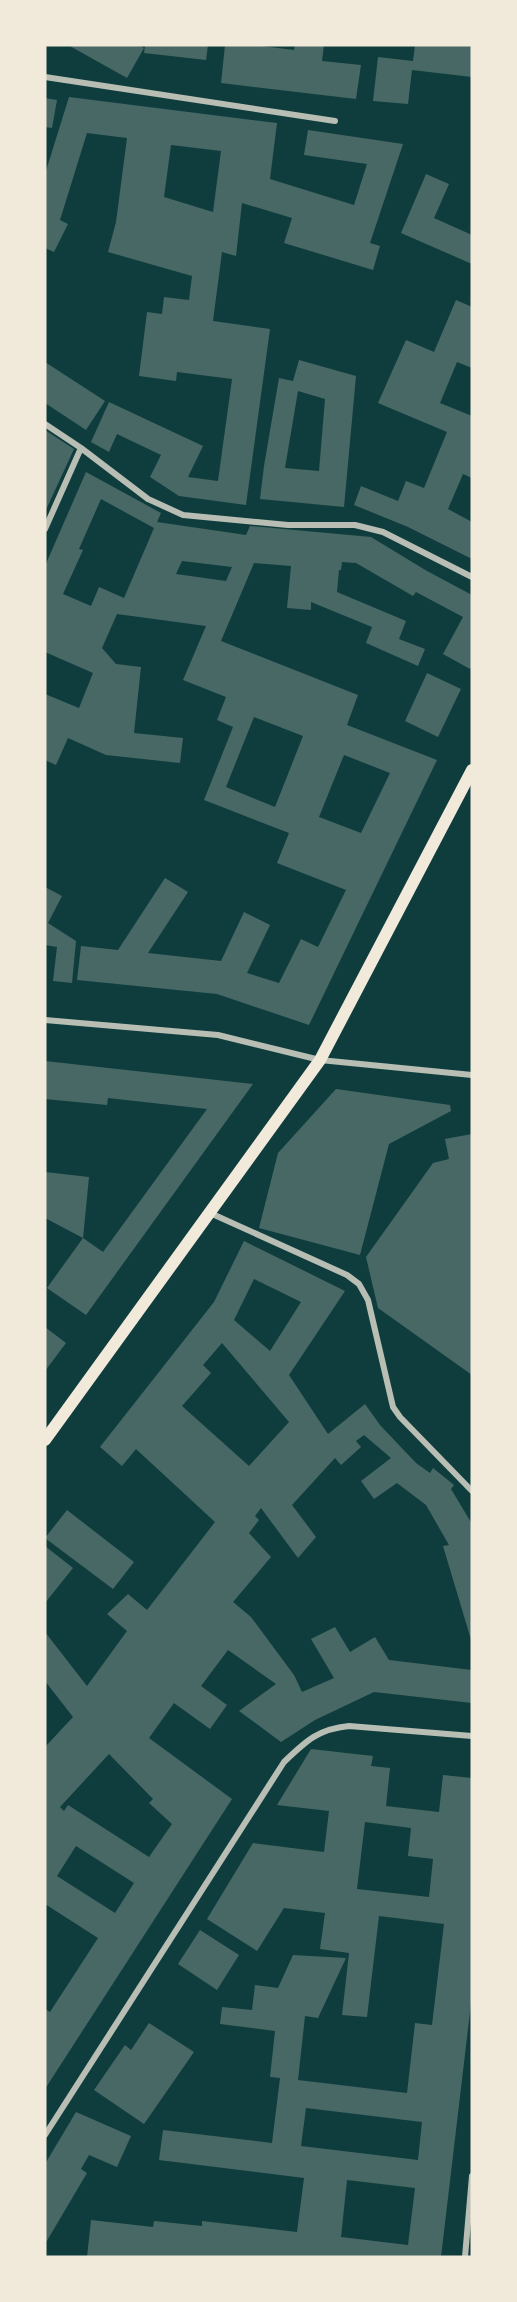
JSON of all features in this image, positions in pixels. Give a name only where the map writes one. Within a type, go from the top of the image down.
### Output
[{"type":"main road","points":[[45,1440],[320,1060],[472,770]]},
{"type":"street","points":[[45,77],[335,121]]},
{"type":"street","points":[[45,424],[148,499],[183,515],[288,525],[356,525],[383,532],[472,577]]},
{"type":"street","points":[[45,529],[81,448]]},
{"type":"street","points":[[45,1020],[218,1035],[320,1060],[472,1075]]},
{"type":"street","points":[[208,1213],[347,1275],[359,1284],[369,1300],[393,1407],[472,1491]]},
{"type":"street","points":[[45,2135],[284,1762],[305,1743],[331,1728],[349,1726],[472,1736]]},
{"type":"street","points":[[465,2257],[472,2176]]},
{"type":"building","points":[[68,45],[139,45],[144,48],[127,78]]},
{"type":"building","points":[[145,45],[208,45],[206,60],[144,53]]},
{"type":"building","points":[[225,45],[254,45],[294,50],[295,45],[324,45],[322,61],[361,65],[356,99],[221,83]]},
{"type":"building","points":[[415,45],[472,45],[472,77],[412,70],[408,104],[373,101],[378,57],[413,61]]},
{"type":"building","points":[[69,97],[277,123],[270,179],[354,205],[367,164],[304,155],[308,130],[403,144],[370,243],[380,246],[373,270],[284,243],[292,218],[242,203],[236,256],[222,252],[213,321],[270,329],[246,505],[179,496],[150,477],[161,455],[117,434],[109,452],[91,442],[109,402],[203,446],[188,477],[218,481],[232,379],[177,372],[176,381],[139,376],[147,312],[162,314],[164,297],[189,300],[192,276],[108,252],[116,222],[127,138],[87,133],[60,220],[68,224],[54,252],[45,248],[45,174]],"holes":[[[171,145],[221,151],[213,212],[164,197]]]},
{"type":"building","points":[[45,98],[57,100],[52,128],[45,127]]},
{"type":"building","points":[[426,174],[449,184],[434,218],[472,235],[472,264],[401,233]]},
{"type":"building","points":[[456,300],[472,307],[472,368],[457,362],[440,403],[472,416],[472,478],[463,474],[448,509],[472,522],[472,559],[408,527],[354,505],[361,486],[398,501],[406,481],[424,488],[447,432],[378,403],[406,340],[434,352]]},
{"type":"building","points":[[299,360],[356,376],[344,507],[260,499],[279,378],[293,381]],"holes":[[[298,391],[325,399],[319,471],[285,468]]]},
{"type":"building","points":[[45,362],[105,401],[86,430],[45,403]]},
{"type":"building","points":[[45,430],[74,449],[45,512]]},
{"type":"building","points":[[86,472],[161,513],[157,522],[246,535],[250,526],[371,537],[472,595],[472,665],[470,669],[443,654],[463,617],[416,592],[413,596],[356,563],[342,562],[337,592],[406,621],[399,639],[425,649],[418,666],[366,643],[372,627],[311,602],[311,610],[287,608],[291,566],[254,563],[221,641],[358,695],[347,725],[437,760],[309,1025],[217,994],[77,980],[81,946],[118,950],[165,878],[188,892],[148,953],[221,961],[244,912],[270,925],[247,973],[279,983],[301,939],[318,947],[346,890],[277,863],[289,833],[204,800],[233,727],[217,720],[226,697],[183,680],[206,626],[117,614],[102,648],[116,664],[141,667],[134,733],[183,738],[180,763],[106,755],[68,738],[56,765],[45,760],[45,694],[79,708],[93,673],[45,652],[45,566]],"holes":[[[101,499],[154,528],[124,598],[99,587],[91,606],[63,594],[83,550],[79,549]],[[182,561],[232,567],[226,581],[176,574]],[[254,717],[303,736],[275,807],[226,787]],[[344,755],[390,773],[361,833],[319,817]]]},
{"type":"building","points":[[427,673],[461,689],[438,737],[405,721]]},
{"type":"building","points":[[45,887],[62,896],[48,923],[76,941],[72,983],[53,981],[57,947],[45,945]]},
{"type":"building","points":[[45,1061],[253,1084],[86,1315],[47,1288],[83,1238],[103,1252],[207,1109],[108,1098],[107,1105],[45,1099]]},
{"type":"building","points":[[336,1089],[450,1105],[451,1111],[389,1144],[360,1255],[259,1228],[278,1153]]},
{"type":"building","points":[[472,1134],[472,1375],[378,1308],[366,1257],[433,1163],[449,1159],[445,1139]]},
{"type":"building","points":[[45,1172],[89,1177],[83,1238],[45,1218]]},
{"type":"building","points":[[244,1241],[345,1291],[289,1375],[328,1434],[365,1404],[380,1425],[416,1463],[430,1473],[433,1468],[454,1485],[451,1489],[472,1524],[472,1643],[443,1546],[449,1545],[426,1505],[397,1483],[374,1499],[361,1481],[391,1458],[364,1435],[356,1441],[361,1447],[341,1465],[335,1458],[292,1505],[316,1537],[298,1558],[261,1508],[255,1516],[259,1520],[249,1533],[271,1557],[233,1602],[251,1617],[294,1675],[302,1692],[334,1678],[311,1639],[335,1627],[350,1652],[375,1637],[389,1660],[472,1670],[472,1703],[374,1692],[315,1720],[281,1742],[239,1711],[276,1684],[228,1650],[201,1686],[227,1705],[210,1729],[174,1703],[149,1738],[232,1799],[45,2089],[45,2009],[50,2012],[98,1938],[45,1904],[45,1747],[73,1717],[45,1681],[45,1632],[87,1686],[127,1631],[107,1614],[128,1594],[147,1610],[215,1522],[136,1449],[122,1466],[100,1447],[214,1302]],"holes":[[[254,1279],[301,1302],[270,1351],[234,1320]],[[222,1343],[289,1422],[249,1466],[182,1406],[211,1373],[203,1365]],[[109,1754],[153,1799],[149,1803],[172,1824],[149,1857],[68,1805],[64,1811],[60,1807]],[[76,1846],[134,1883],[115,1913],[57,1876]]]},
{"type":"building","points":[[45,1327],[66,1343],[45,1371]]},
{"type":"building","points":[[67,1510],[134,1562],[113,1589],[45,1538]]},
{"type":"building","points":[[45,1546],[73,1568],[45,1603]]},
{"type":"building","points":[[311,1749],[373,1756],[371,1766],[390,1768],[386,1806],[439,1812],[443,1775],[472,1778],[472,1995],[441,2257],[87,2257],[91,2220],[153,2227],[154,2221],[202,2226],[202,2221],[297,2232],[304,2178],[159,2160],[163,2130],[272,2143],[280,2078],[270,2077],[275,2031],[220,2024],[222,2007],[252,2010],[255,1985],[278,1988],[293,1955],[346,1958],[318,2018],[305,2016],[298,2080],[407,2093],[415,2023],[432,2025],[444,1924],[379,1916],[367,2017],[342,2015],[349,1953],[320,1949],[325,1913],[284,1908],[257,1951],[207,1919],[253,1843],[324,1852],[329,1811],[277,1805]],"holes":[[[365,1822],[411,1828],[408,1856],[433,1859],[429,1897],[357,1889]],[[306,2108],[422,2122],[418,2160],[301,2146]],[[347,2180],[415,2188],[408,2245],[341,2237]]]},
{"type":"building","points":[[200,1930],[239,1955],[217,1990],[178,1964]]},
{"type":"building","points":[[149,2023],[194,2052],[144,2124],[94,2090],[125,2045],[131,2050]]},
{"type":"building","points":[[76,2112],[131,2136],[117,2167],[89,2155],[81,2169],[87,2173],[45,2244],[45,2164]]}]
